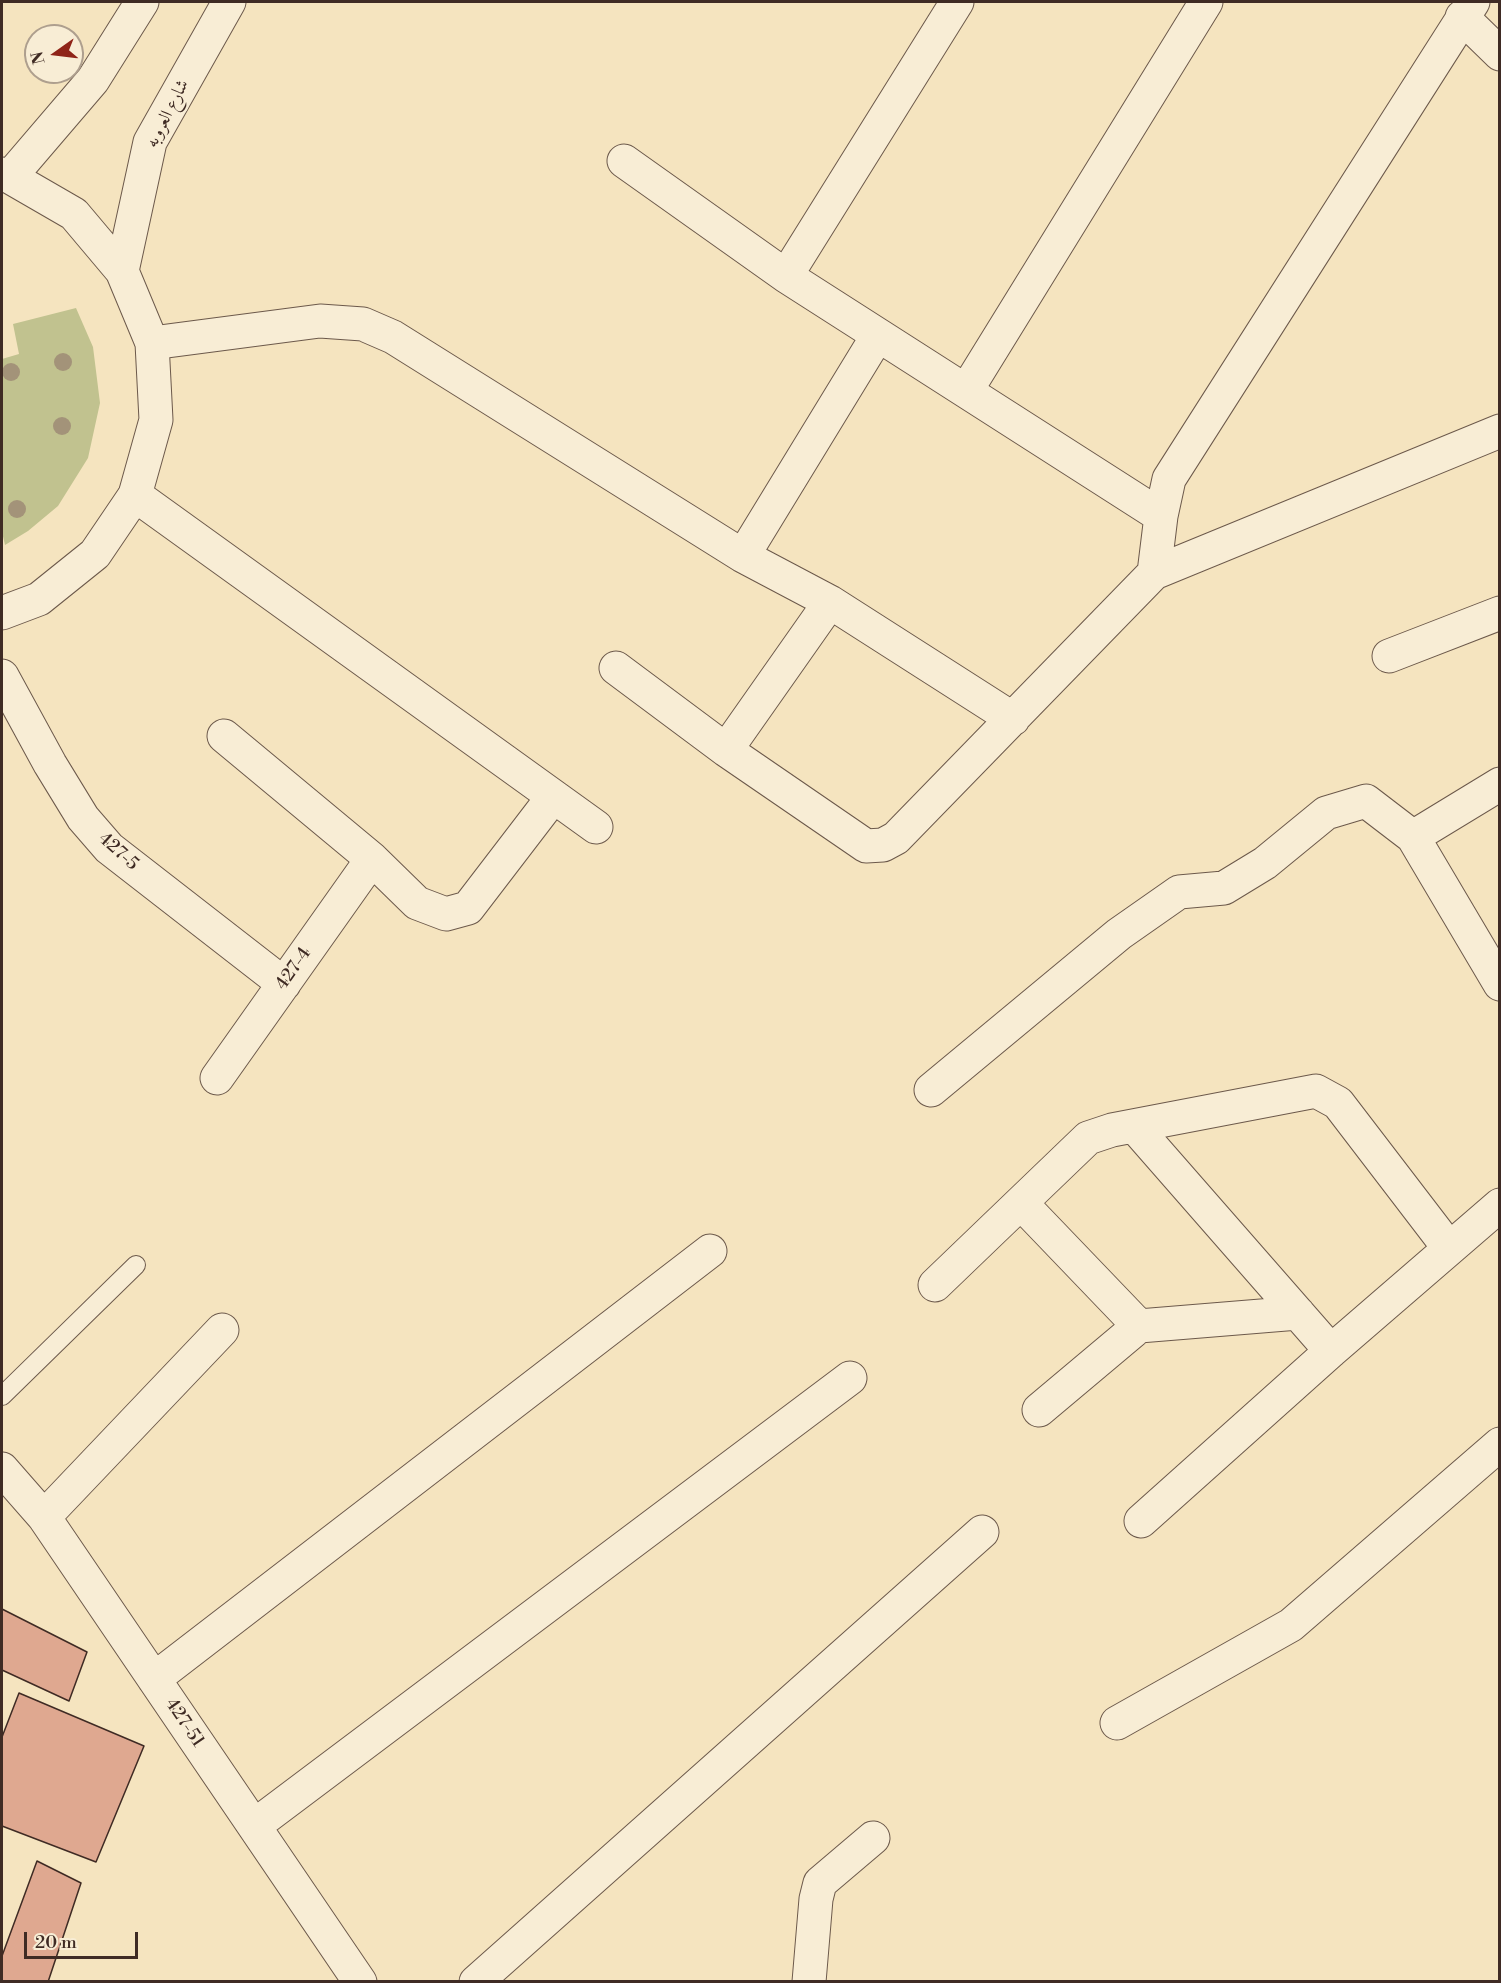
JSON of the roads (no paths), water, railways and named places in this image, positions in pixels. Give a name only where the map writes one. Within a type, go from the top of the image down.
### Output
[{"type":"street","points":[[2,613],[39,599],[95,554],[135,495],[156,420],[152,343],[122,271],[74,214],[6,175],[93,80],[142,2]]},
{"type":"street","name":"شارع العروبه","points":[[122,271],[150,142],[229,2]]},
{"type":"street","points":[[786,276],[957,2]]},
{"type":"street","points":[[966,391],[1206,2]]},
{"type":"street","points":[[1154,573],[1161,516],[1169,479],[1467,9],[1500,54]]},
{"type":"street","points":[[624,161],[786,276],[1161,516]]},
{"type":"street","points":[[152,343],[321,321],[363,324],[393,337],[743,556],[830,602],[1013,719]]},
{"type":"street","points":[[743,556],[878,335]]},
{"type":"street","points":[[616,668],[726,750],[866,846],[883,845],[896,838],[1154,573],[1500,431]]},
{"type":"street","points":[[135,495],[596,827]]},
{"type":"street","points":[[726,750],[830,602]]},
{"type":"street","points":[[1389,656],[1500,613]]},
{"type":"street","name":"427-5","points":[[2,676],[50,764],[83,818],[109,848],[284,984]]},
{"type":"street","points":[[224,736],[372,859],[417,903],[446,914],[468,908],[553,797]]},
{"type":"street","points":[[1413,837],[1500,784]]},
{"type":"street","points":[[931,1090],[1119,933],[1179,892],[1224,888],[1265,863],[1326,813],[1366,801],[1413,837],[1500,984]]},
{"type":"street","name":"427-4","points":[[217,1078],[372,859]]},
{"type":"street","points":[[934,1285],[1088,1138],[1112,1130],[1316,1091],[1338,1103],[1449,1248]]},
{"type":"street","points":[[1135,1127],[1331,1352]]},
{"type":"street","points":[[1021,1203],[1139,1326]]},
{"type":"street","points":[[1141,1521],[1500,1205]]},
{"type":"street","points":[[154,1679],[710,1251]]},
{"type":"street","points":[[1039,1410],[1139,1326],[1298,1313]]},
{"type":"street","points":[[44,1517],[222,1330]]},
{"type":"street","points":[[254,1826],[850,1378]]},
{"type":"street","points":[[1117,1723],[1291,1625],[1498,1450]]},
{"type":"street","name":"427-51","points":[[2,1469],[44,1517],[360,1982]]},
{"type":"street","points":[[476,1982],[982,1532]]},
{"type":"street","points":[[809,1982],[816,1899],[820,1883],[873,1838]]},
{"type":"lane","points":[[2,1396],[136,1265]]}]
